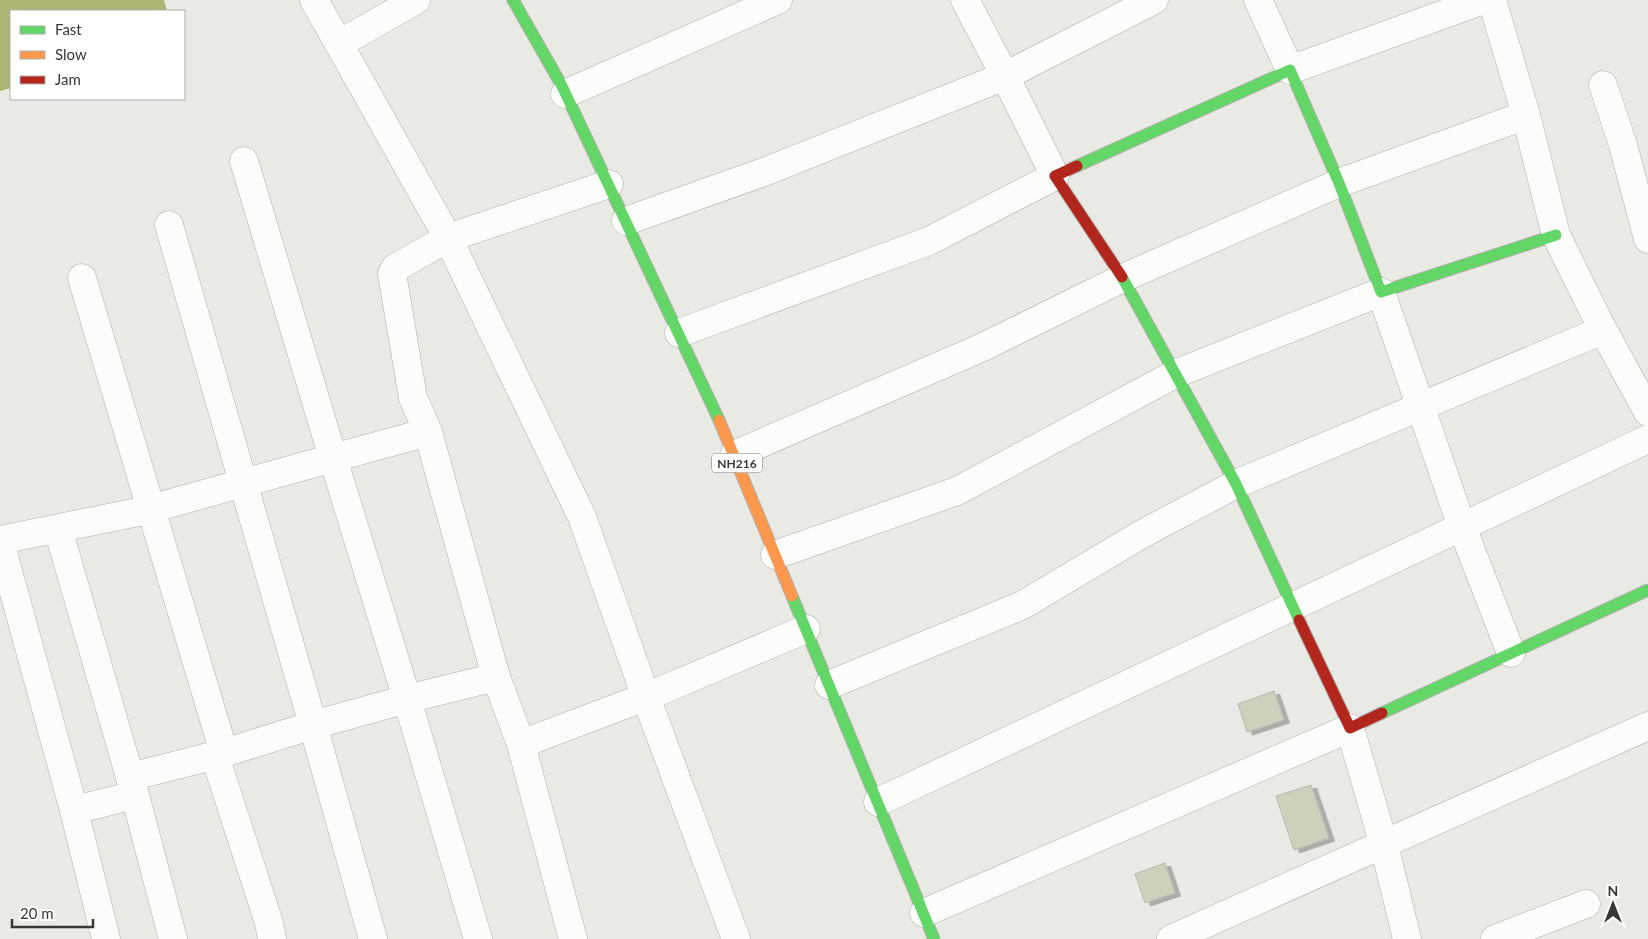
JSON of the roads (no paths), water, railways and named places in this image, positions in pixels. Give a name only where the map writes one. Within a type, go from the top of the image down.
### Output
[{"type":"main road","name":"NH216","points":[[513,0],[565,94],[712,401],[934,939]]},
{"type":"main road","points":[[1556,235],[1381,292],[1339,183],[1290,70],[1055,176],[1123,278],[1236,484],[1292,608],[1350,728],[1648,590]]},
{"type":"street","points":[[314,0],[448,238],[582,516],[646,697],[736,939]]},
{"type":"street","points":[[339,44],[416,0]]},
{"type":"street","points":[[565,94],[778,0]]},
{"type":"street","points":[[678,333],[929,241],[1055,176],[965,0]]},
{"type":"street","points":[[626,221],[764,172],[1005,76],[1154,0]]},
{"type":"street","points":[[1258,0],[1290,70],[1482,0]]},
{"type":"street","points":[[1492,0],[1526,115],[1556,235],[1603,330],[1648,412]]},
{"type":"street","points":[[1603,85],[1623,145],[1648,239]]},
{"type":"street","points":[[734,455],[983,347],[1123,278],[1339,183],[1526,115]]},
{"type":"street","points":[[244,161],[478,939]]},
{"type":"street","points":[[573,939],[521,744],[496,677],[428,432],[413,398],[392,274],[394,268],[448,238],[609,184]]},
{"type":"street","points":[[170,225],[373,939]]},
{"type":"street","points":[[82,278],[152,508],[272,939]]},
{"type":"street","points":[[775,555],[957,491],[1175,374],[1381,292],[1462,527],[1510,654]]},
{"type":"street","points":[[829,684],[1023,605],[1142,534],[1236,484],[1603,330]]},
{"type":"street","points":[[106,939],[74,810],[0,541],[152,508],[244,481],[428,432]]},
{"type":"street","points":[[878,802],[1648,439]]},
{"type":"street","points":[[58,529],[133,786],[173,939]]},
{"type":"street","points":[[521,744],[646,697],[806,629]]},
{"type":"street","points":[[74,810],[133,786],[312,725],[407,698],[496,677]]},
{"type":"street","points":[[1171,939],[1648,726]]},
{"type":"street","points":[[924,913],[1350,728],[1384,845],[1406,939]]},
{"type":"street","points":[[1495,939],[1586,904]]}]
